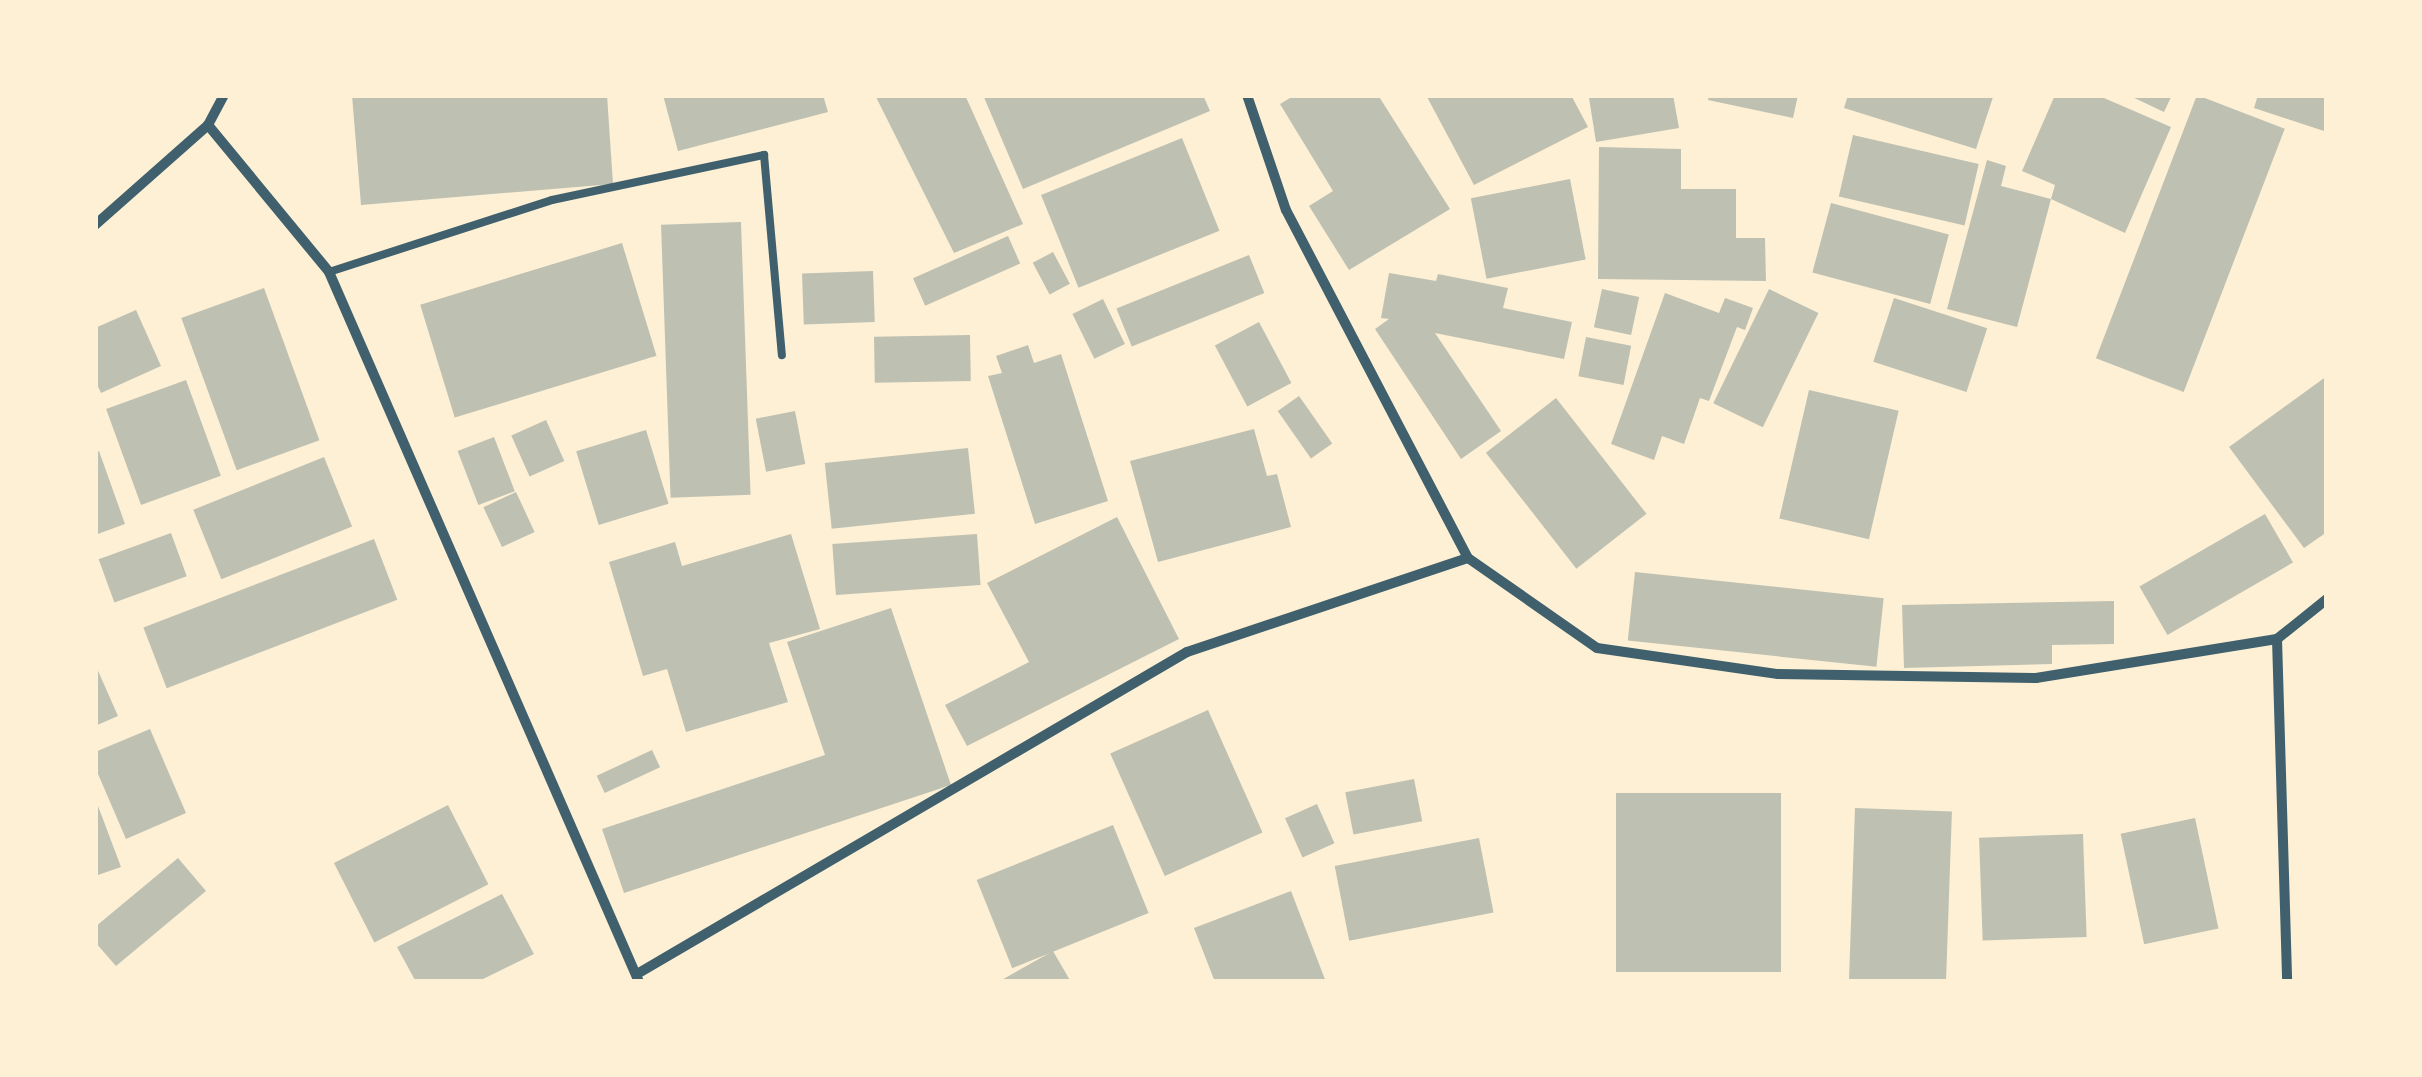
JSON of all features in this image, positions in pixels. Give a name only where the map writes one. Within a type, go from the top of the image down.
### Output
[{"type":"street","points":[[95,226],[208,125],[224,95]]},
{"type":"street","points":[[1247,95],[1286,210],[1468,558],[1597,648],[1778,674],[2036,678],[2277,639],[2327,599]]},
{"type":"street","points":[[208,125],[329,272],[638,978],[1187,652],[1468,558]]},
{"type":"street","points":[[2277,639],[2287,982]]},
{"type":"lane","points":[[329,272],[552,200],[764,155],[782,355]]},
{"type":"building","points":[[352,95],[607,95],[613,184],[361,205]]},
{"type":"building","points":[[663,95],[823,95],[828,112],[678,151]]},
{"type":"building","points":[[875,95],[965,95],[1023,224],[954,253]]},
{"type":"building","points":[[983,95],[1203,95],[1210,111],[1023,189]]},
{"type":"building","points":[[1295,95],[1378,95],[1450,209],[1349,270],[1309,206],[1333,191],[1280,104]]},
{"type":"building","points":[[1426,95],[1571,95],[1588,127],[1474,185]]},
{"type":"building","points":[[1673,95],[1679,128],[1596,142],[1589,98]]},
{"type":"building","points":[[1709,95],[1798,95],[1793,118],[1708,100]]},
{"type":"building","points":[[1848,95],[1993,97],[1976,149],[1844,108]]},
{"type":"building","points":[[2055,95],[2097,95],[2171,127],[2125,233],[2051,199],[2055,185],[2022,171]]},
{"type":"building","points":[[2128,95],[2172,95],[2164,112]]},
{"type":"building","points":[[2197,95],[2285,129],[2184,392],[2096,358]]},
{"type":"building","points":[[2258,95],[2327,95],[2327,132],[2254,108]]},
{"type":"building","points":[[1853,135],[1979,164],[1965,225],[1839,196]]},
{"type":"building","points":[[1182,138],[1219,231],[1079,288],[1041,195]]},
{"type":"building","points":[[1599,147],[1681,149],[1681,189],[1736,189],[1736,238],[1765,238],[1766,281],[1598,279]]},
{"type":"building","points":[[1987,160],[2006,166],[2001,186],[2051,199],[2017,327],[1947,309]]},
{"type":"building","points":[[1570,179],[1586,259],[1487,279],[1471,198]]},
{"type":"building","points":[[1831,203],[1949,235],[1930,304],[1812,273]]},
{"type":"building","points":[[741,222],[751,495],[671,498],[661,225]]},
{"type":"building","points":[[1008,236],[1020,263],[925,306],[913,278]]},
{"type":"building","points":[[622,243],[656,356],[455,418],[420,305]]},
{"type":"building","points":[[1053,252],[1070,284],[1050,295],[1033,263]]},
{"type":"building","points":[[1249,255],[1264,293],[1132,347],[1116,309]]},
{"type":"building","points":[[873,271],[875,322],[804,324],[802,273]]},
{"type":"building","points":[[1389,273],[1436,281],[1438,274],[1508,288],[1503,308],[1572,322],[1564,359],[1435,333],[1501,431],[1461,459],[1375,329],[1389,319],[1381,318]]},
{"type":"building","points":[[264,288],[319,440],[237,470],[181,318]]},
{"type":"building","points":[[1602,289],[1639,297],[1631,335],[1594,327]]},
{"type":"building","points":[[1769,289],[1818,313],[1763,427],[1713,403]]},
{"type":"building","points":[[1665,293],[1719,313],[1725,298],[1753,308],[1745,330],[1737,327],[1709,401],[1700,398],[1684,444],[1662,436],[1654,460],[1611,444]]},
{"type":"building","points":[[1894,298],[1987,328],[1966,392],[1873,362]]},
{"type":"building","points":[[1103,299],[1125,344],[1094,359],[1072,314]]},
{"type":"building","points":[[136,310],[161,366],[101,393],[95,380],[95,328]]},
{"type":"building","points":[[1259,322],[1291,383],[1247,406],[1215,345]]},
{"type":"building","points":[[970,335],[971,381],[875,383],[874,337]]},
{"type":"building","points":[[1586,337],[1631,346],[1624,385],[1578,376]]},
{"type":"building","points":[[1028,345],[1034,363],[1061,354],[1108,501],[1035,524],[988,376],[1002,373],[996,356]]},
{"type":"building","points":[[2327,376],[2327,532],[2304,548],[2229,447]]},
{"type":"building","points":[[186,380],[221,476],[141,505],[106,409]]},
{"type":"building","points":[[1809,390],[1899,411],[1869,539],[1779,519]]},
{"type":"building","points":[[1299,396],[1332,444],[1311,458],[1278,411]]},
{"type":"building","points":[[1556,398],[1647,514],[1576,569],[1486,453]]},
{"type":"building","points":[[795,411],[805,464],[766,472],[756,419]]},
{"type":"building","points":[[546,420],[564,461],[530,477],[511,435]]},
{"type":"building","points":[[1254,429],[1267,476],[1277,474],[1291,527],[1158,562],[1130,461]]},
{"type":"building","points":[[646,430],[669,504],[599,525],[576,451]]},
{"type":"building","points":[[494,437],[515,491],[478,505],[458,451]]},
{"type":"building","points":[[968,448],[975,514],[832,529],[825,463]]},
{"type":"building","points":[[99,451],[125,524],[95,535],[95,453]]},
{"type":"building","points":[[324,457],[352,527],[221,579],[193,510]]},
{"type":"building","points":[[516,492],[535,532],[502,547],[483,507]]},
{"type":"building","points":[[2265,514],[2293,562],[2167,635],[2139,586]]},
{"type":"building","points":[[1117,517],[1179,639],[967,746],[945,705],[1029,662],[987,583]]},
{"type":"building","points":[[171,533],[187,576],[114,603],[99,559]]},
{"type":"building","points":[[791,534],[820,629],[769,643],[788,702],[686,732],[667,669],[643,676],[609,562],[675,542],[682,566]]},
{"type":"building","points":[[977,534],[981,585],[836,595],[832,544]]},
{"type":"building","points":[[374,539],[397,600],[167,688],[143,628]]},
{"type":"building","points":[[1635,572],[1884,598],[1876,667],[1628,641]]},
{"type":"building","points":[[2114,601],[2114,644],[2052,645],[2052,664],[1904,668],[1902,605]]},
{"type":"building","points":[[891,608],[951,785],[624,893],[602,829],[825,755],[787,642]]},
{"type":"building","points":[[95,664],[118,716],[95,726]]},
{"type":"building","points":[[1208,710],[1263,832],[1165,876],[1110,754]]},
{"type":"building","points":[[150,729],[186,813],[126,839],[95,767],[95,752]]},
{"type":"building","points":[[652,750],[660,767],[605,793],[597,776]]},
{"type":"building","points":[[1414,779],[1422,821],[1353,835],[1345,792]]},
{"type":"building","points":[[1616,793],[1781,793],[1781,972],[1616,972]]},
{"type":"building","points":[[95,798],[121,867],[95,876]]},
{"type":"building","points":[[1317,804],[1334,843],[1303,858],[1285,818]]},
{"type":"building","points":[[448,805],[488,884],[374,942],[334,863]]},
{"type":"building","points":[[1855,808],[1952,811],[1946,982],[1849,982]]},
{"type":"building","points":[[2195,818],[2218,929],[2144,944],[2121,834]]},
{"type":"building","points":[[1113,825],[1149,913],[1012,968],[977,880]]},
{"type":"building","points":[[2083,834],[2087,937],[1983,941],[1979,838]]},
{"type":"building","points":[[1479,838],[1494,913],[1349,941],[1335,866]]},
{"type":"building","points":[[178,858],[206,891],[116,966],[95,942],[95,927]]},
{"type":"building","points":[[1291,891],[1326,982],[1215,982],[1194,928]]},
{"type":"building","points":[[502,894],[534,954],[477,982],[416,982],[397,947]]},
{"type":"building","points":[[1053,951],[1071,982],[998,982]]}]
